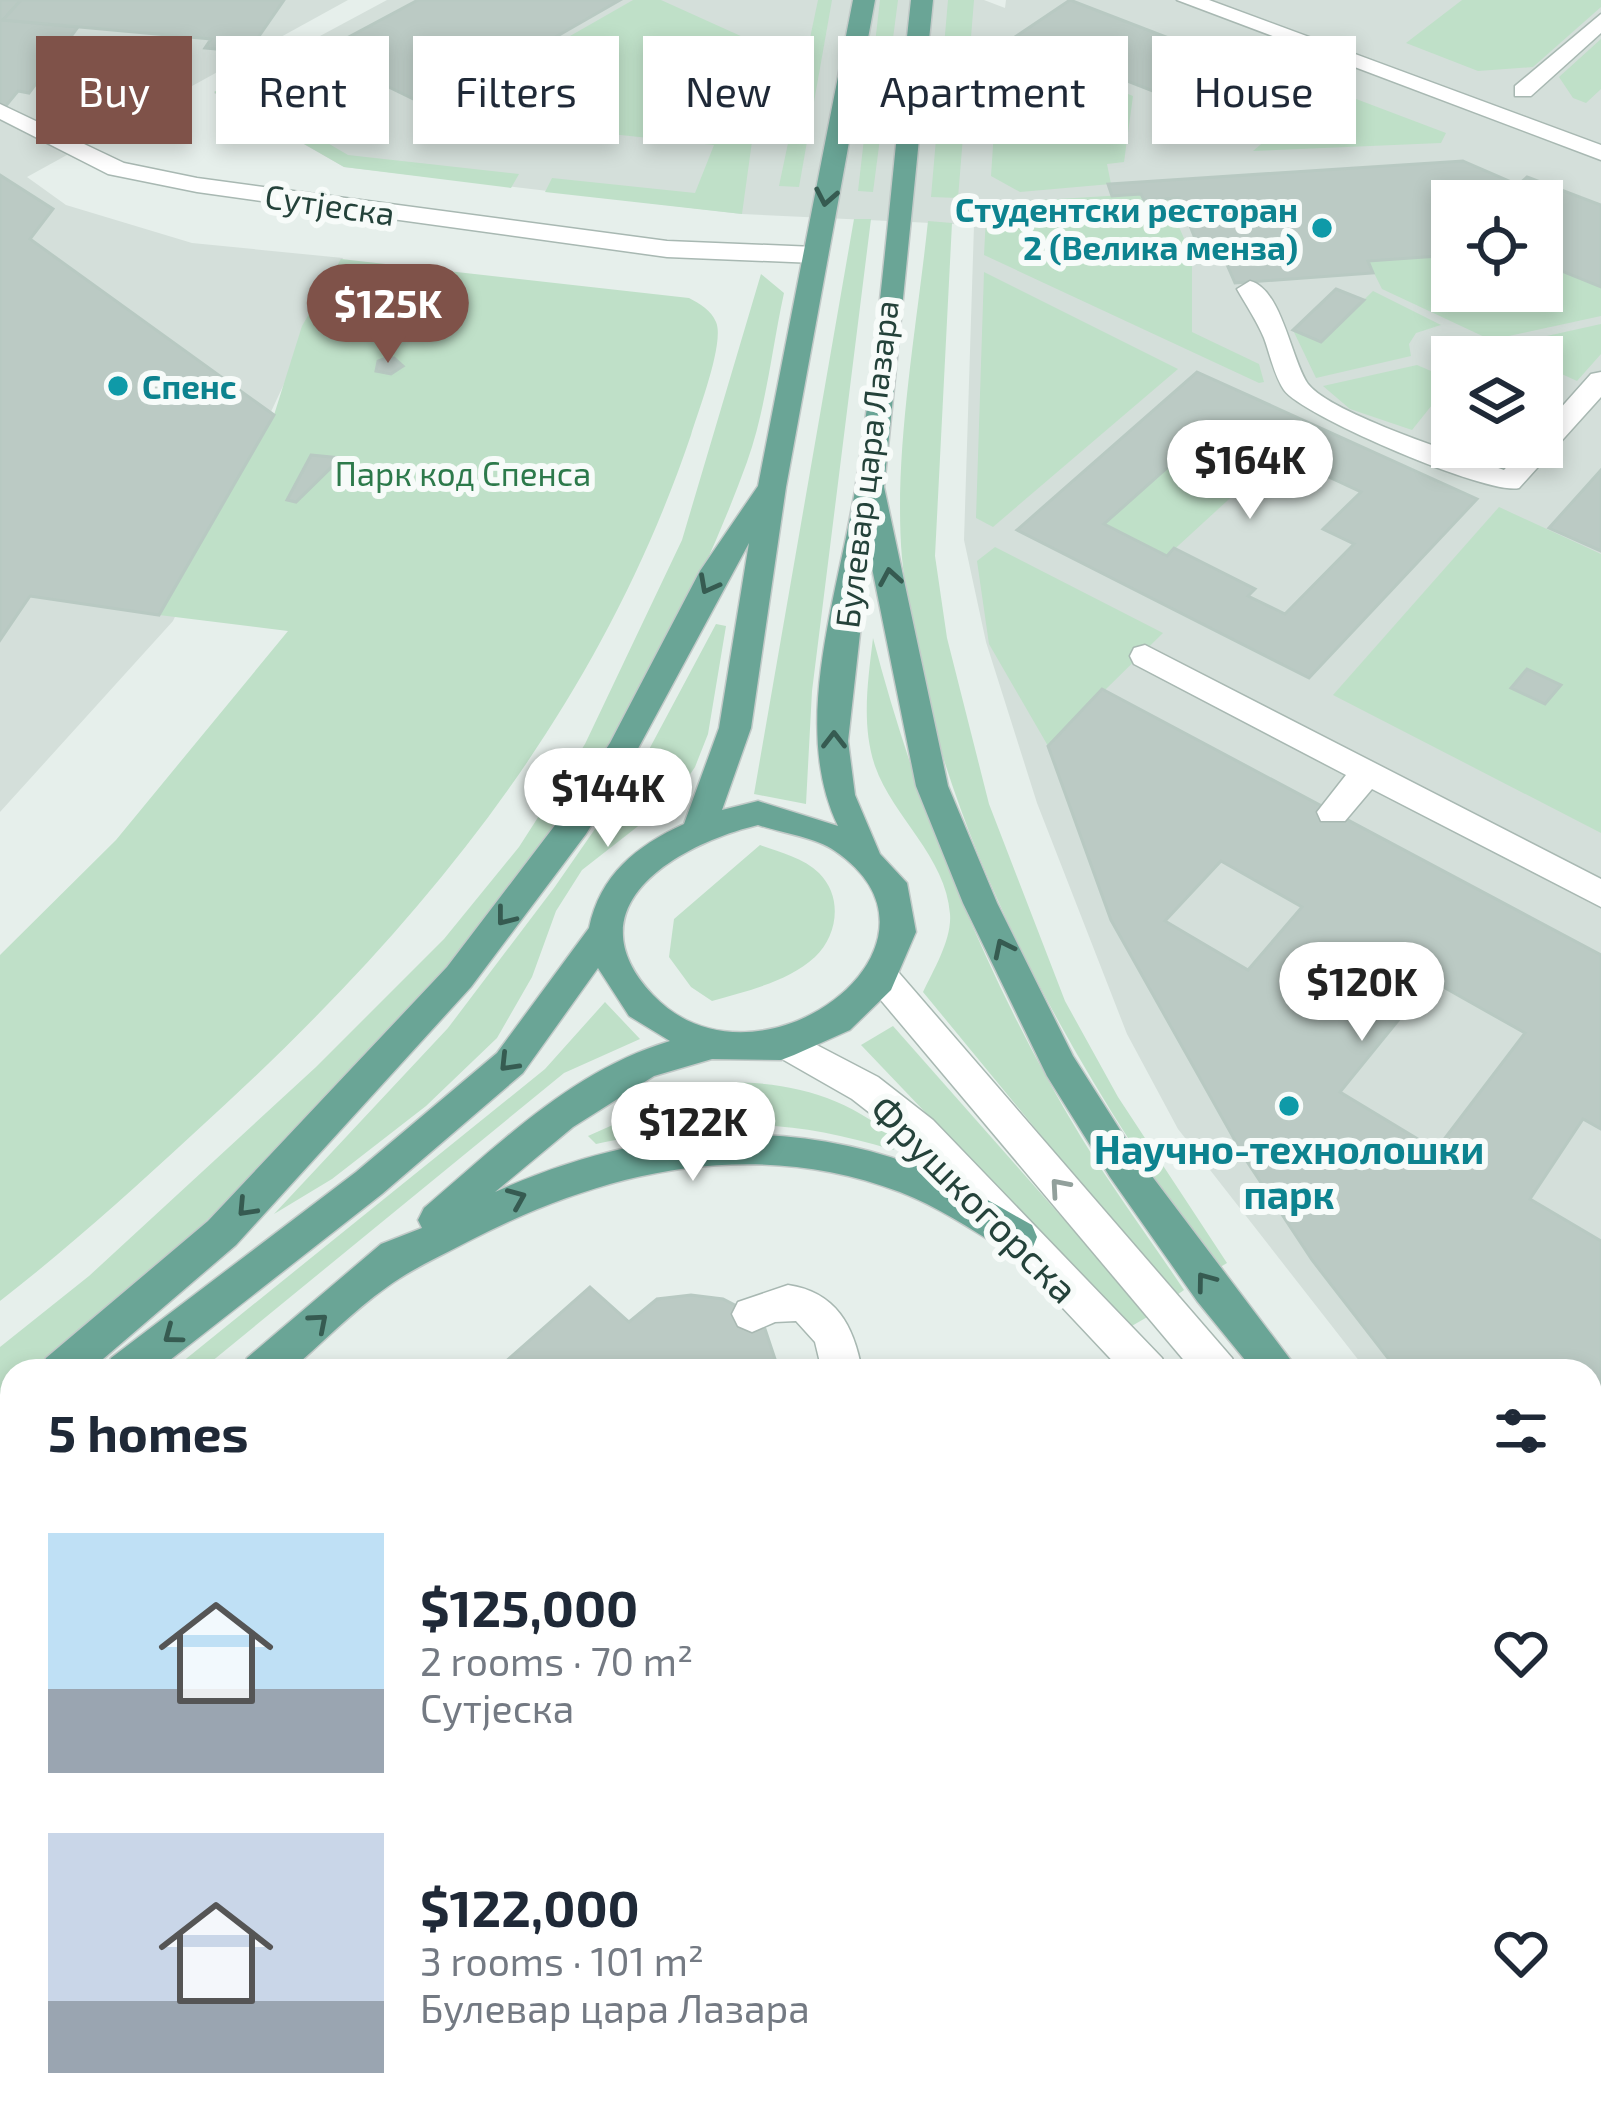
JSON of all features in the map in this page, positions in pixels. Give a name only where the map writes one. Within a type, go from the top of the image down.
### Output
[{"type":"main road","points":[[699,828],[735,728],[772,487],[864,0]]},
{"type":"main road","name":"Булевар цара Лазара","points":[[866,850],[839,795],[832,741],[850,571],[870,487],[922,0]]},
{"type":"main road","points":[[74,1359],[222,1233],[458,977],[574,824],[623,748],[715,571],[772,487]]},
{"type":"main road","points":[[870,487],[932,786],[980,903],[1060,1066],[1123,1166],[1211,1289],[1270,1359]]},
{"type":"main road","points":[[141,1359],[369,1183],[510,1064],[602,936],[607,908],[623,884],[648,860],[699,828],[758,813],[807,824],[866,850],[899,898],[896,950],[881,976],[832,1025],[788,1045],[753,1049],[682,1034],[634,999],[602,936]]},
{"type":"main road","points":[[276,1359],[578,1106],[643,1065],[714,1044]]},
{"type":"main road","points":[[376,1273],[489,1210],[576,1172],[688,1148],[759,1146],[862,1166],[929,1187],[1018,1237]]},
{"type":"street","points":[[1188,0],[1601,154]]},
{"type":"street","points":[[1523,91],[1601,21]]},
{"type":"street","name":"Сутјеска","points":[[2,111],[117,169],[197,185],[667,249],[815,255]]},
{"type":"street","points":[[1250,289],[1275,332],[1295,386],[1312,402],[1431,454]]},
{"type":"street","points":[[1563,422],[1601,380]]},
{"type":"street","points":[[1470,468],[1509,482],[1521,468]]},
{"type":"street","points":[[1145,656],[1601,894]]},
{"type":"street","points":[[1333,812],[1368,772]]},
{"type":"street","name":"Фрушкогорска","points":[[881,976],[1208,1359]]},
{"type":"street","name":"Фрушкогорска","points":[[788,1045],[866,1088],[920,1131],[1136,1359]]},
{"type":"street","points":[[752,1314],[790,1301],[812,1310],[831,1326],[839,1359]]},
{"type":"shaded area","points":[[0,0],[348,0],[283,36],[216,36],[216,73],[192,86],[192,36],[36,36],[36,144],[87,144],[27,177],[66,205],[192,243],[343,258],[173,621],[0,812]]},
{"type":"shaded area","points":[[387,0],[984,0],[1005,8],[1006,0],[1601,0],[1601,1359],[1358,1359],[1178,1129],[1127,1034],[1037,803],[986,642],[964,540],[974,225],[742,214],[344,167],[304,144],[389,144],[389,36],[320,36]]},
{"type":"green space","points":[[633,0],[661,0],[741,36],[643,36],[643,137],[619,135],[619,36],[570,36]]},
{"type":"green space","points":[[818,0],[832,0],[814,102],[814,36]]},
{"type":"green space","points":[[880,0],[898,0],[893,36],[876,36]]},
{"type":"green space","points":[[948,0],[974,0],[971,36],[945,36]]},
{"type":"green space","points":[[1462,0],[1601,0],[1601,7],[1533,67],[1478,71],[1406,43]]},
{"type":"green space","points":[[1601,39],[1601,89],[1586,103],[1573,98],[1559,77]]},
{"type":"green space","points":[[1128,94],[1133,96],[1128,133]]},
{"type":"green space","points":[[1356,99],[1446,133],[1441,143],[1253,151],[1261,144],[1356,144]]},
{"type":"green space","points":[[304,144],[329,144],[348,155],[519,174],[511,188],[344,167]]},
{"type":"green space","points":[[705,144],[752,144],[742,214],[545,192],[552,178],[695,193],[714,145]]},
{"type":"green space","points":[[788,144],[807,144],[799,187],[779,186]]},
{"type":"green space","points":[[863,144],[879,144],[873,192],[858,191]]},
{"type":"green space","points":[[936,144],[962,144],[958,198],[931,197]]},
{"type":"green space","points":[[993,144],[1126,144],[1124,162],[1107,164],[1111,184],[1020,192],[991,176]]},
{"type":"green space","points":[[1141,194],[1144,200],[1167,199],[1192,257],[1192,332],[1259,364],[1264,382],[984,255],[986,216],[1007,202]]},
{"type":"green space","points":[[854,219],[871,219],[812,691],[806,804],[754,794]]},
{"type":"green space","points":[[928,221],[952,223],[935,556],[947,638],[989,804],[1065,1001],[1118,1097],[1227,1263],[1217,1269],[1162,1190],[1059,1022],[973,842],[941,749],[916,654],[900,518],[903,434]]},
{"type":"green space","points":[[1431,256],[1431,312],[1382,289],[1368,261]]},
{"type":"green space","name":"Парк код Спенса","points":[[341,259],[689,298],[711,314],[718,332],[691,435],[651,539],[603,637],[549,729],[488,817],[421,901],[273,1059],[121,1199],[0,1301],[0,955],[116,840],[288,631],[159,615],[274,415],[302,326]]},
{"type":"green space","points":[[984,272],[1178,369],[993,527],[976,518]]},
{"type":"green space","points":[[1563,272],[1601,287],[1601,316],[1509,336],[1482,336],[1431,312],[1563,312]]},
{"type":"green space","points":[[761,274],[784,293],[747,462],[690,597],[621,726],[541,848],[451,965],[354,1075],[250,1180],[44,1359],[0,1359],[0,1347],[89,1276],[316,1067],[444,939],[519,847],[585,744],[682,540]]},
{"type":"green space","points":[[1373,291],[1441,325],[1416,333],[1409,344],[1411,356],[1316,378],[1293,330],[1322,341]]},
{"type":"green space","points":[[1601,324],[1601,354],[1577,381],[1563,375],[1563,336],[1546,336]]},
{"type":"green space","points":[[1417,365],[1431,371],[1431,406],[1412,430],[1350,409],[1323,386]]},
{"type":"green space","points":[[1177,459],[1240,489],[1167,556],[1104,524]]},
{"type":"green space","points":[[1499,507],[1601,554],[1601,833],[1333,695]]},
{"type":"green space","points":[[995,547],[1163,633],[1048,746],[989,644],[977,561]]},
{"type":"green space","points":[[716,624],[726,626],[708,734],[695,767],[674,798],[582,870],[556,911],[532,977],[497,1038],[426,1106],[332,1179],[274,1214],[448,1028],[554,888],[645,757]]},
{"type":"green space","points":[[873,638],[934,831],[987,958],[1081,1137],[1184,1290],[1174,1297],[923,992],[945,944],[950,914],[939,874],[875,766],[867,719]]},
{"type":"green space","points":[[760,845],[799,859],[819,873],[832,893],[833,927],[815,957],[792,973],[712,1001],[691,987],[669,957],[674,919]]},
{"type":"green space","points":[[605,1002],[640,1039],[564,1073],[215,1359],[186,1359],[545,1069]]},
{"type":"green space","points":[[893,1026],[1149,1316],[1130,1327],[861,1045]]},
{"type":"green space","points":[[724,1082],[774,1085],[820,1095],[862,1114],[902,1144],[893,1150],[815,1131],[745,1125],[675,1130],[596,1144],[588,1136],[671,1099]]},
{"type":"building","points":[[0,0],[21,0],[3,20],[78,27],[71,36],[36,36],[36,84],[29,93],[18,91],[0,113]]},
{"type":"building","points":[[21,0],[284,0],[259,36],[216,36],[216,49],[205,48],[211,39],[192,36],[3,20]]},
{"type":"building","points":[[418,0],[620,0],[557,36],[413,36],[413,99],[389,87],[389,36],[351,36]]},
{"type":"building","points":[[1070,0],[1163,36],[1152,36],[1152,91],[1128,81],[1128,36],[1016,36]]},
{"type":"building","name":"Студентски ресторан 2 (Велика менза)","points":[[1463,161],[1507,180],[1431,180],[1431,256],[1368,261],[1373,273],[1235,283],[1225,260],[1204,261],[1179,198],[1112,196],[1108,184]]},
{"type":"building","name":"Спенс","points":[[0,175],[53,209],[30,239],[274,415],[159,615],[30,596],[0,640]]},
{"type":"building","points":[[1563,191],[1601,205],[1601,287],[1563,272]]},
{"type":"building","points":[[1336,289],[1364,300],[1321,342],[1293,330]]},
{"type":"building","points":[[386,358],[403,366],[391,374],[376,371],[378,361]]},
{"type":"building","points":[[1197,372],[1477,499],[1309,678],[1017,530]],"holes":[[[1226,429],[1361,492],[1323,529],[1354,544],[1285,614],[1248,596],[1255,589],[1174,548],[1167,556],[1104,524],[1177,459],[1187,463]]]},
{"type":"building","points":[[311,455],[341,458],[296,502],[287,500]]},
{"type":"building","points":[[1601,470],[1601,551],[1549,528]]},
{"type":"building","points":[[1527,669],[1561,685],[1545,704],[1511,688]]},
{"type":"building","name":"Научно-технолошки парк","points":[[1102,689],[1601,955],[1601,1129],[1583,1119],[1530,1199],[1601,1241],[1601,1359],[1389,1359],[1312,1260],[1246,1160],[1111,920],[1048,746]],"holes":[[[1221,861],[1302,907],[1248,970],[1165,921]],[[1431,980],[1525,1033],[1436,1150],[1340,1092]]]},
{"type":"building","points":[[590,1287],[629,1322],[657,1299],[691,1295],[723,1299],[752,1314],[765,1329],[775,1359],[509,1359]]},
{"type":"place","name":"Студентски ресторан 2 (Велика менза)","points":[[1322,228]]},
{"type":"place","name":"Спенс","points":[[118,386]]},
{"type":"place","name":"Научно-технолошки парк","points":[[1289,1106]]}]
